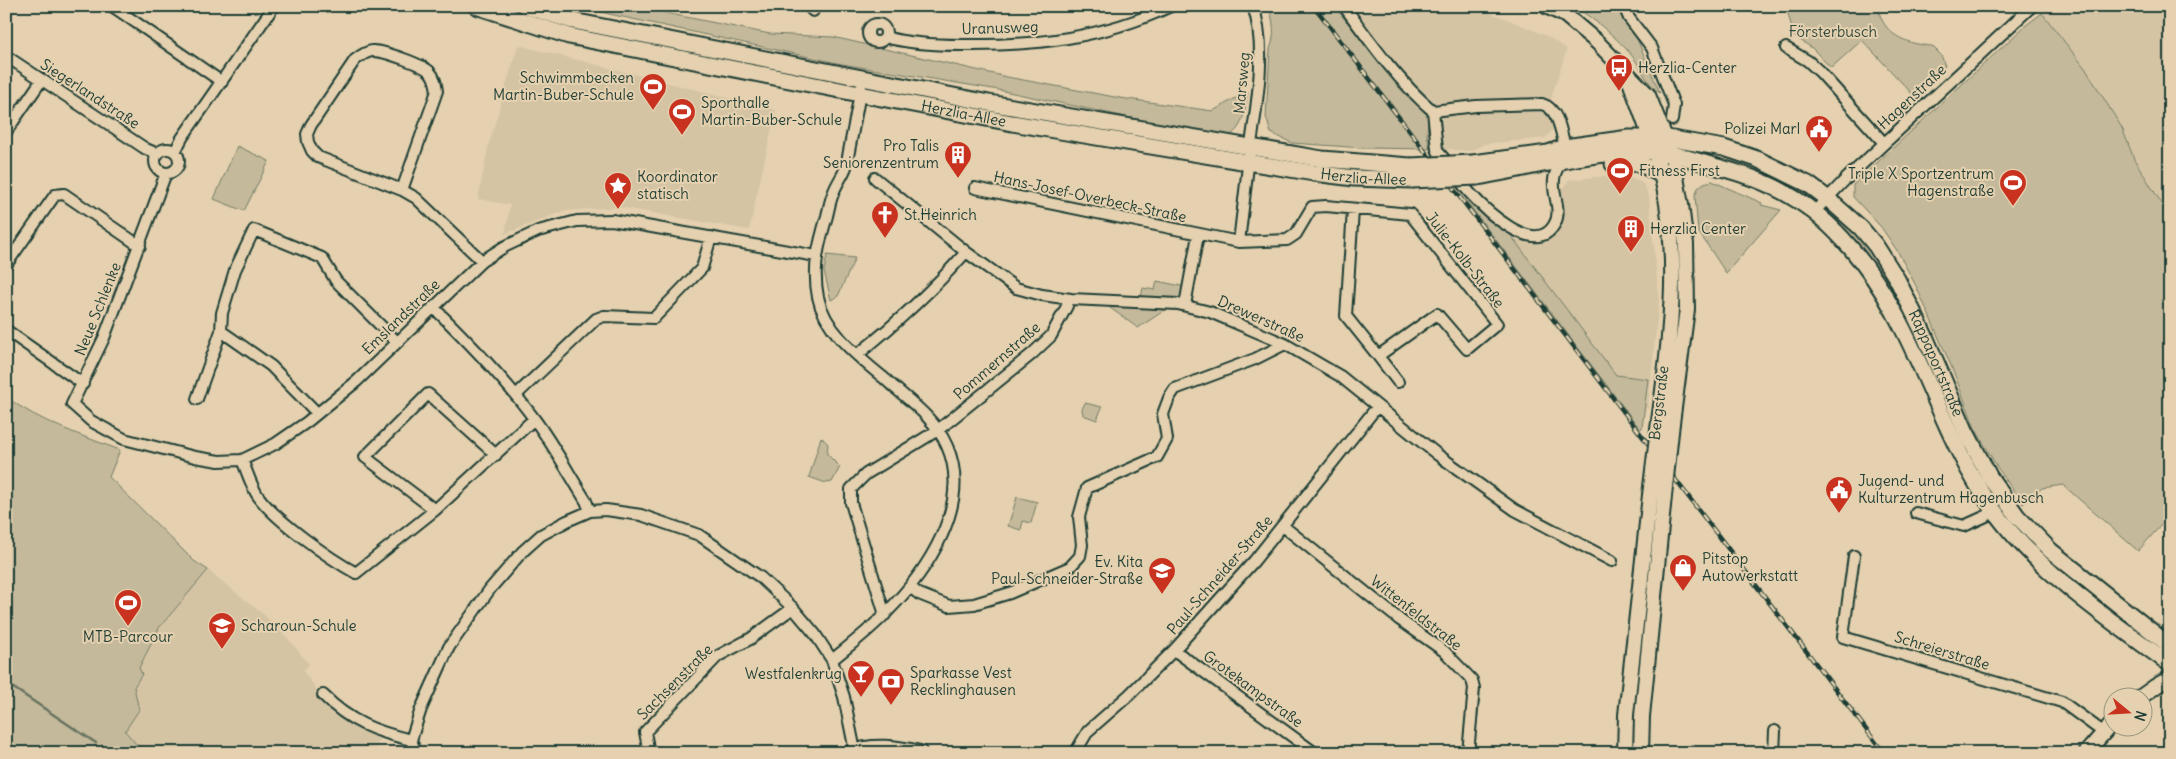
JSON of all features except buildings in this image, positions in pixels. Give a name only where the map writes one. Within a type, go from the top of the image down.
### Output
[{"type":"main road","name":"Herzlia-Allee","points":[[476,6],[569,36],[860,94],[1012,123],[1248,163],[1354,178],[1411,173],[1559,166],[1623,153],[1652,145],[1667,138]]},
{"type":"main road","name":"Herzlia-Allee","points":[[525,6],[573,21],[998,105],[1411,173]]},
{"type":"main road","name":"Bergstraße","points":[[1546,6],[1565,15],[1597,42],[1648,95],[1667,138],[1682,205],[1686,244],[1687,301],[1666,422],[1626,715],[1625,753]]},
{"type":"main road","name":"Bergstraße","points":[[1626,71],[1660,174],[1667,206],[1672,245],[1673,308],[1666,422]]},
{"type":"main road","name":"Herzlia-Allee","points":[[1475,170],[1566,147],[1629,138],[1652,145],[1672,155]]},
{"type":"main road","name":"Rappaportstraße","points":[[1667,138],[1724,148],[1757,159],[1800,180],[1827,198],[1861,228],[1876,246],[1897,280],[1924,334],[1969,437],[1989,476],[2017,516],[2051,551],[2170,646]]},
{"type":"main road","name":"Rappaportstraße","points":[[1672,155],[1752,178],[1794,198],[1814,212],[1854,253],[1894,310],[1921,365],[1963,461],[1995,512],[2016,537],[2066,584],[2170,664]]},
{"type":"main road","points":[[1559,166],[1639,163],[1660,174]]},
{"type":"main road","name":"Bergstraße","points":[[1641,753],[1657,496]]},
{"type":"main road","points":[[2154,687],[2170,678]]},
{"type":"main road","points":[[2086,753],[2103,732]]},
{"type":"main road","points":[[852,752],[892,748],[920,753]]},
{"type":"street","points":[[112,6],[222,82]]},
{"type":"street","points":[[175,152],[182,138],[274,6]]},
{"type":"street","name":"Uranusweg","points":[[886,37],[899,41],[990,46],[1054,41],[1110,30],[1171,6]]},
{"type":"street","name":"Marsweg","points":[[1248,163],[1260,46],[1259,28],[1253,6]]},
{"type":"street","points":[[1344,6],[1382,56],[1417,96],[1433,111],[1436,149],[1468,191],[1503,223],[1531,237],[1542,235],[1554,225],[1558,214],[1554,180],[1559,166]]},
{"type":"street","points":[[1624,6],[1629,18],[1652,48],[1674,105],[1672,120]]},
{"type":"street","name":"Hagenstraße","points":[[1814,212],[1884,143],[2032,6]]},
{"type":"street","points":[[1786,48],[1808,61],[1820,72],[1884,143]]},
{"type":"street","points":[[402,190],[436,90],[436,81],[432,73],[425,68],[382,52],[374,51],[361,55],[355,60],[311,125],[307,134],[312,150],[325,160],[402,190],[416,198],[482,261]]},
{"type":"street","name":"Siegerlandstraße","points":[[6,56],[146,149],[158,154]]},
{"type":"street","points":[[832,660],[885,615],[919,575],[947,527],[951,513],[954,478],[953,464],[947,446],[930,419],[856,355],[824,314],[818,298],[816,256],[833,193],[846,167],[863,78]]},
{"type":"street","points":[[6,132],[41,81]]},
{"type":"street","points":[[1433,111],[1476,106],[1542,104],[1549,106],[1553,110],[1566,147]]},
{"type":"street","points":[[168,150],[175,152],[179,164],[176,170],[166,173],[160,170],[156,165],[158,154],[168,150]]},
{"type":"street","points":[[1239,242],[1248,163]]},
{"type":"street","name":"Neue Schlenke","points":[[124,439],[91,421],[72,404],[104,338],[166,173]]},
{"type":"street","name":"Drewerstraße","points":[[875,178],[966,252],[1016,288],[1042,295],[1071,299],[1185,305],[1210,312],[1285,344],[1340,376],[1438,454],[1515,510],[1612,561]]},
{"type":"street","name":"Hans-Josef-Overbeck-Straße","points":[[975,188],[1239,242]]},
{"type":"street","points":[[6,265],[55,194],[64,194],[140,246]]},
{"type":"street","name":"Julie-Kolb-Straße","points":[[1239,242],[1287,240],[1296,234],[1312,208],[1326,206],[1410,214],[1497,324],[1467,349],[1437,314],[1378,356]]},
{"type":"street","points":[[1353,210],[1346,316],[1398,382]]},
{"type":"street","name":"Emslandstraße","points":[[124,439],[195,457],[219,461],[242,460],[275,444],[357,381],[482,261],[504,247],[538,230],[576,221],[612,220],[816,256]]},
{"type":"street","points":[[198,399],[222,331],[222,313],[236,270],[254,230],[322,258],[336,281],[397,342]]},
{"type":"street","name":"Hans-Josef-Overbeck-Straße","points":[[1185,305],[1198,235]]},
{"type":"street","points":[[516,395],[596,319],[604,316],[654,318],[702,268],[711,237]]},
{"type":"street","points":[[856,355],[899,322],[934,288],[966,252]]},
{"type":"street","name":"Pommernstraße","points":[[885,615],[851,503],[851,489],[866,474],[938,430],[1050,336],[1066,306]]},
{"type":"street","points":[[434,307],[477,350],[516,395],[534,419],[586,501],[590,511]]},
{"type":"street","name":"Neue Schlenke","points":[[6,330],[83,384]]},
{"type":"street","points":[[222,331],[271,366],[317,413]]},
{"type":"street","points":[[910,587],[919,594],[949,606],[974,604],[1010,593],[1070,567],[1080,556],[1082,545],[1079,516],[1087,488],[1158,457],[1166,439],[1163,414],[1169,398],[1175,389],[1255,360],[1285,344]]},
{"type":"street","points":[[435,510],[365,457],[428,394],[496,455]]},
{"type":"street","name":"Paul-Schneider-Straße","points":[[1075,753],[1088,731],[1129,696],[1174,650],[1283,526],[1378,407]]},
{"type":"street","points":[[242,460],[256,494],[265,506],[288,525],[356,573],[435,510],[534,419]]},
{"type":"street","points":[[416,753],[411,740],[421,709],[449,647],[490,589],[531,543],[567,521],[590,511],[606,510],[641,514],[699,535],[760,577],[793,608],[815,634],[832,660],[844,697],[852,752]]},
{"type":"street","points":[[1916,513],[1964,526],[1995,512]]},
{"type":"street","name":"Wittenfeldstraße","points":[[1283,526],[1400,620],[1444,651],[1472,680],[1474,688],[1468,753]]},
{"type":"street","name":"Schreierstraße","points":[[1854,556],[1843,637],[2062,702],[2103,732]]},
{"type":"street","name":"Sachsenstraße","points":[[649,753],[645,732],[718,656],[750,639],[793,608]]},
{"type":"street","name":"Grotekampstraße","points":[[1174,650],[1315,753]]},
{"type":"street","points":[[323,695],[337,709],[356,722],[379,732],[411,740]]},
{"type":"street","points":[[1774,753],[1775,731]]},
{"type":"shaded area","points":[[1349,6],[1466,6],[1502,17],[1545,35],[1567,49],[1549,105],[1553,111],[1553,129],[1546,138],[1484,144],[1471,151],[1443,149],[1440,145],[1436,103],[1429,100],[1422,93]]},
{"type":"shaded area","points":[[2053,6],[2170,6],[2170,217],[2134,159],[2122,128],[2085,68],[2042,13]]},
{"type":"shaded area","points":[[518,45],[776,110],[749,230],[618,207],[564,211],[505,234],[510,205],[478,199],[489,143]]},
{"type":"shaded area","points":[[1622,174],[1640,181],[1644,185],[1649,197],[1659,300],[1648,409],[1644,408],[1648,379],[1616,375],[1509,233],[1531,242],[1544,241],[1553,236],[1561,227],[1563,218],[1560,187],[1565,187],[1568,180]]},
{"type":"shaded area","name":"Scharoun-Schule","points":[[208,570],[264,615],[285,635],[309,664],[303,671],[324,699],[345,720],[381,737],[374,753],[144,753],[125,731],[139,710],[134,687],[141,674],[139,668],[159,628]]},
{"type":"green space","points":[[580,6],[631,6],[770,34],[833,37],[1007,77],[1120,98],[1213,111],[1248,91],[1240,125],[1231,135],[1225,138],[999,90],[842,64],[609,14]]},
{"type":"green space","points":[[1269,6],[1334,6],[1393,79],[1428,116],[1427,135],[1430,149],[1364,148],[1292,143],[1271,133],[1266,117],[1270,49],[1273,33],[1273,22]]},
{"type":"green space","points":[[1574,6],[1623,6],[1660,93],[1620,42]]},
{"type":"green space","name":"Försterbusch","points":[[1786,6],[1878,6],[1880,16],[1890,31],[1913,43],[1932,46],[1941,55],[1945,66],[1915,97],[1862,40],[1831,68],[1812,48],[1794,36]]},
{"type":"green space","name":"Triple X Sportzentrum Hagenstraße","points":[[2042,13],[2085,68],[2122,128],[2134,159],[2170,217],[2170,515],[2138,551],[2063,485],[2042,488],[2023,504],[1997,467],[1975,428],[1952,368],[1917,288],[1898,252],[1881,227],[1853,197],[1853,185],[2025,26]]},
{"type":"green space","points":[[237,146],[269,161],[244,211],[214,199]]},
{"type":"green space","points":[[1712,181],[1762,203],[1761,205],[1781,210],[1726,273],[1698,231],[1695,196],[1698,188],[1704,183]]},
{"type":"green space","points":[[1469,201],[1486,217],[1509,233],[1616,375],[1648,379],[1642,428],[1640,429],[1467,202]]},
{"type":"green space","points":[[1839,216],[1858,234],[1890,278],[1987,482],[2110,607],[2058,569],[2021,534],[1987,491],[1944,404],[1833,223]]},
{"type":"green space","points":[[827,255],[855,258],[838,296],[831,300],[824,271]]},
{"type":"green space","points":[[1157,281],[1186,287],[1182,305],[1174,304],[1138,328],[1099,300],[1140,302],[1143,288],[1155,290]]},
{"type":"green space","points":[[6,397],[46,421],[120,450],[109,477],[194,561],[208,570],[159,628],[139,668],[142,674],[134,687],[139,710],[125,731],[144,753],[6,753]]},
{"type":"green space","points":[[1085,403],[1102,407],[1097,420],[1083,415],[1082,409]]},
{"type":"green space","points":[[821,437],[828,444],[827,454],[840,467],[832,482],[826,483],[809,477]]},
{"type":"green space","points":[[1017,497],[1037,502],[1031,523],[1023,521],[1021,530],[1008,526]]},
{"type":"waterway","points":[[6,683],[96,743]]},
{"type":"waterway","points":[[102,746],[112,753]]},
{"type":"railway","points":[[1314,6],[1884,753]]},
{"type":"place","name":"Herzlia-Center","points":[[1619,92]]},
{"type":"place","name":"Schwimmbecken Martin-Buber-Schule","points":[[653,111]]},
{"type":"place","name":"Sporthalle Martin-Buber-Schule","points":[[682,136]]},
{"type":"place","name":"Polizei Marl","points":[[1819,153]]},
{"type":"place","name":"Pro Talis Seniorenzentrum","points":[[958,179]]},
{"type":"place","name":"Fitness First","points":[[1620,195]]},
{"type":"place","name":"Triple X Sportzentrum Hagenstraße","points":[[2013,207]]},
{"type":"place","name":"Koordinator statisch","points":[[618,210]]},
{"type":"place","name":"St.Heinrich","points":[[885,239]]},
{"type":"place","name":"Herzlia Center","points":[[1631,253]]},
{"type":"place","name":"Jugend- und Kulturzentrum Hagenbusch","points":[[1839,514]]},
{"type":"place","name":"Pitstop Autowerkstatt","points":[[1683,592]]},
{"type":"place","name":"Ev. Kita Paul-Schneider-Straße","points":[[1162,595]]},
{"type":"place","name":"MTB-Parcour","points":[[128,627]]},
{"type":"place","name":"Scharoun-Schule","points":[[222,650]]},
{"type":"place","name":"Westfalenkrug","points":[[861,698]]},
{"type":"place","name":"Sparkasse Vest Recklinghausen","points":[[891,706]]}]
